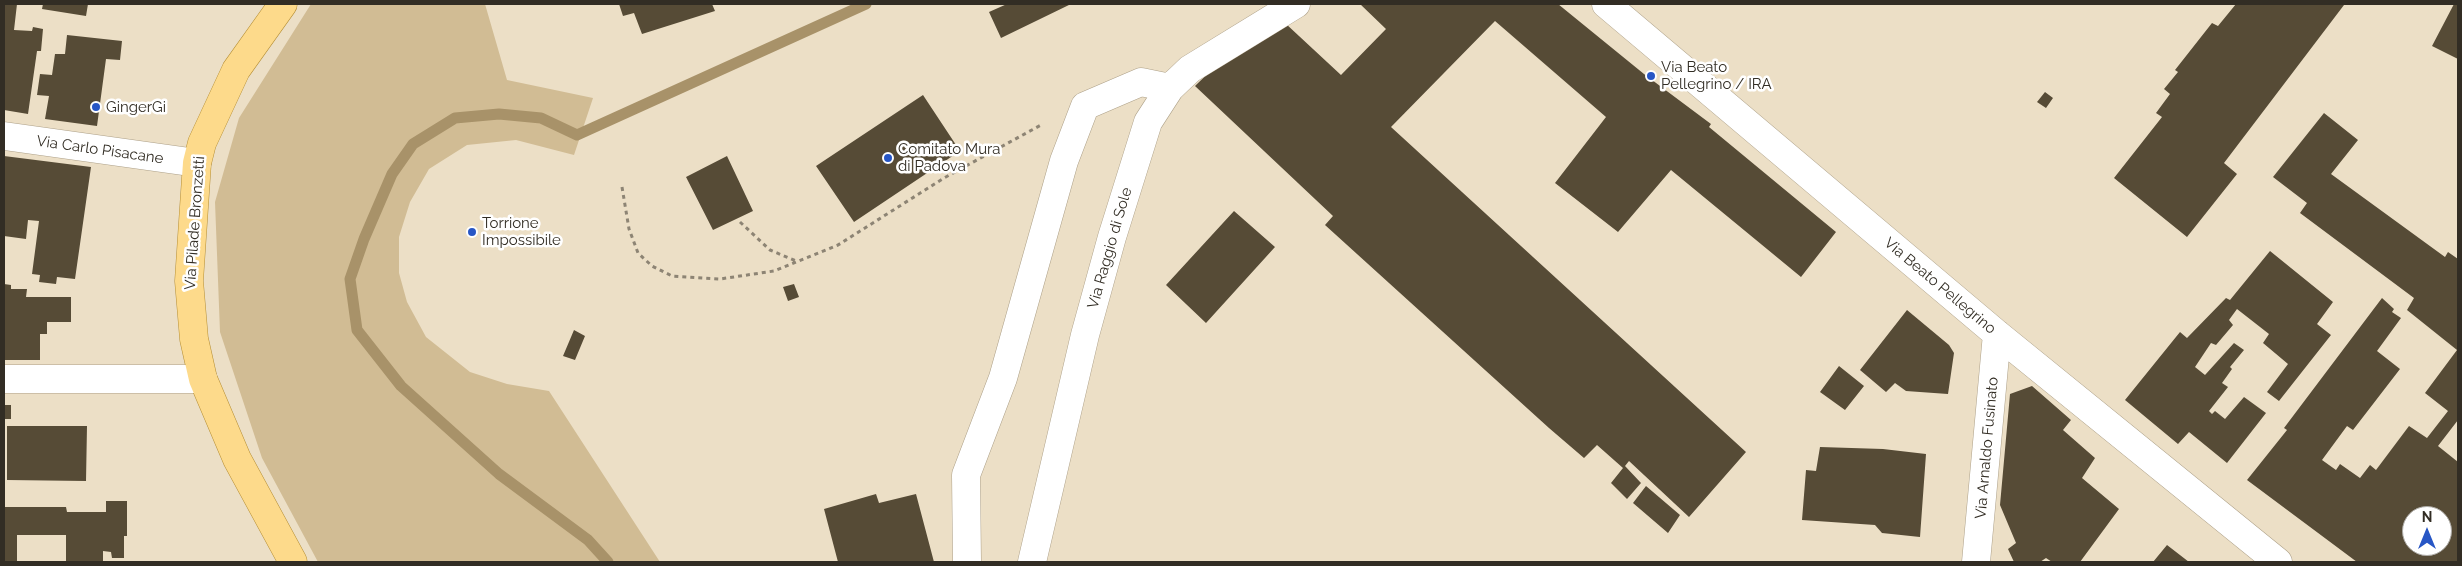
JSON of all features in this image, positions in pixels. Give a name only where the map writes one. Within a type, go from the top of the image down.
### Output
[{"type":"main road","name":"Via Pilade Bronzetti","points":[[283,4],[236,70],[202,143],[197,163],[189,281],[194,339],[204,380],[237,459],[293,562]]},
{"type":"street","name":"Via Raggio di Sole","points":[[1032,562],[1085,335],[1112,237],[1148,122],[1170,88],[1190,69],[1296,4]]},
{"type":"street","name":"Via Beato Pellegrino","points":[[1606,4],[1997,334],[2278,562]]},
{"type":"street","points":[[967,562],[966,475],[1003,378],[1064,161],[1085,106],[1141,82],[1170,88]]},
{"type":"street","name":"Via Carlo Pisacane","points":[[4,136],[197,163]]},
{"type":"street","name":"Via Arnaldo Fusinato","points":[[1976,562],[1997,334]]},
{"type":"street","points":[[4,379],[204,380]]},
{"type":"path","points":[[622,187],[629,229],[638,253],[652,266],[672,276],[720,279],[774,271],[838,245],[944,178],[1031,130],[1085,106]]},
{"type":"path","points":[[740,222],[770,250],[796,261]]},
{"type":"shaded area","points":[[311,4],[485,4],[507,80],[593,98],[574,155],[516,140],[467,145],[429,169],[410,202],[399,237],[399,273],[407,302],[426,337],[470,372],[507,384],[549,391],[660,562],[318,562],[262,458],[220,332],[215,202],[239,118]]},
{"type":"building","points":[[4,4],[17,4],[14,30],[32,31],[33,27],[43,29],[41,51],[37,51],[28,114],[4,110]]},
{"type":"building","points":[[43,4],[88,4],[86,16],[42,9]]},
{"type":"building","points":[[619,4],[712,4],[715,11],[642,34],[634,13],[623,16]]},
{"type":"building","points":[[1007,4],[1071,4],[1001,38],[989,12]]},
{"type":"building","points":[[1360,4],[1558,4],[1644,74],[1711,124],[1709,127],[1836,232],[1801,277],[1671,170],[1618,232],[1555,183],[1606,117],[1495,21],[1391,127],[1746,452],[1689,517],[1629,461],[1625,466],[1641,483],[1627,499],[1611,483],[1623,468],[1597,445],[1584,458],[1549,428],[1325,225],[1333,216],[1195,86],[1229,53],[1285,23],[1341,75],[1386,29]]},
{"type":"building","points":[[2236,4],[2344,5],[2224,163],[2237,174],[2187,237],[2114,178],[2162,117],[2156,113],[2170,94],[2164,89],[2178,72],[2175,70],[2212,23],[2218,26]]},
{"type":"building","points":[[2454,4],[2458,4],[2458,59],[2432,46]]},
{"type":"building","points":[[67,35],[122,41],[120,60],[106,59],[97,126],[45,119],[49,96],[37,95],[40,74],[52,75],[55,54],[65,54]]},
{"type":"building","points":[[2045,92],[2053,98],[2046,108],[2037,102]]},
{"type":"building","name":"Comitato Mura di Padova","points":[[923,95],[960,151],[854,222],[816,166]]},
{"type":"building","points":[[2324,113],[2358,140],[2331,174],[2445,257],[2448,252],[2458,259],[2458,420],[2438,446],[2458,462],[2458,562],[2357,562],[2247,480],[2287,430],[2284,428],[2382,298],[2394,309],[2392,312],[2401,318],[2377,351],[2400,369],[2353,430],[2347,426],[2322,460],[2336,470],[2340,464],[2360,478],[2370,465],[2376,470],[2409,426],[2427,438],[2448,411],[2425,393],[2457,350],[2407,310],[2414,298],[2300,213],[2307,203],[2273,177]]},
{"type":"building","points":[[4,156],[91,167],[75,279],[57,277],[56,284],[39,282],[40,275],[32,274],[39,221],[28,220],[26,239],[4,236]]},
{"type":"building","points":[[727,156],[753,211],[713,230],[686,177]]},
{"type":"building","points":[[1234,211],[1275,247],[1206,323],[1166,285]]},
{"type":"building","points":[[2270,251],[2333,302],[2317,324],[2331,335],[2279,401],[2267,392],[2288,364],[2263,343],[2269,334],[2237,309],[2229,320],[2233,325],[2216,345],[2211,343],[2195,367],[2205,375],[2234,343],[2244,350],[2230,367],[2232,369],[2222,383],[2228,387],[2209,411],[2212,414],[2215,411],[2225,419],[2244,397],[2266,413],[2227,463],[2189,432],[2178,444],[2125,400],[2180,332],[2187,338],[2226,298],[2230,300]]},
{"type":"building","points":[[4,284],[11,285],[11,289],[27,289],[26,297],[71,297],[71,322],[47,322],[47,334],[40,334],[40,360],[4,360]]},
{"type":"building","points":[[794,284],[799,297],[788,301],[783,287]]},
{"type":"building","points":[[1907,310],[1949,345],[1954,353],[1948,394],[1906,391],[1895,383],[1886,392],[1860,370]]},
{"type":"building","points":[[574,330],[585,336],[575,360],[563,356]]},
{"type":"building","points":[[1839,366],[1864,386],[1845,410],[1820,392]]},
{"type":"building","points":[[2032,386],[2071,420],[2063,430],[2095,458],[2082,478],[2119,509],[2080,562],[2052,562],[2046,558],[2040,562],[2014,562],[2008,549],[2016,543],[2000,505],[2010,394]]},
{"type":"building","points":[[4,405],[11,405],[11,419],[4,419]]},
{"type":"building","points":[[7,426],[87,426],[86,481],[7,480]]},
{"type":"building","points":[[1820,447],[1883,449],[1926,454],[1920,537],[1882,533],[1875,525],[1802,520],[1806,470],[1816,471]]},
{"type":"building","points":[[1646,486],[1680,515],[1668,533],[1633,503]]},
{"type":"building","points":[[876,494],[879,503],[916,494],[934,562],[838,562],[824,509]]},
{"type":"building","points":[[106,501],[127,501],[127,536],[124,536],[124,558],[112,558],[111,552],[103,551],[103,562],[66,562],[66,535],[17,535],[17,562],[4,562],[4,507],[66,507],[67,512],[106,512]]},
{"type":"building","points":[[2167,545],[2189,562],[2153,562]]},
{"type":"waterway","points":[[608,562],[588,540],[499,474],[401,386],[357,330],[350,279],[364,239],[392,174],[413,144],[455,118],[499,114],[541,118],[577,135],[866,4]]},
{"type":"place","name":"Via Beato Pellegrino / IRA","points":[[1651,76]]},
{"type":"place","name":"GingerGi","points":[[96,107]]},
{"type":"place","name":"Comitato Mura di Padova","points":[[888,158]]},
{"type":"place","name":"Torrione Impossibile","points":[[472,232]]}]
